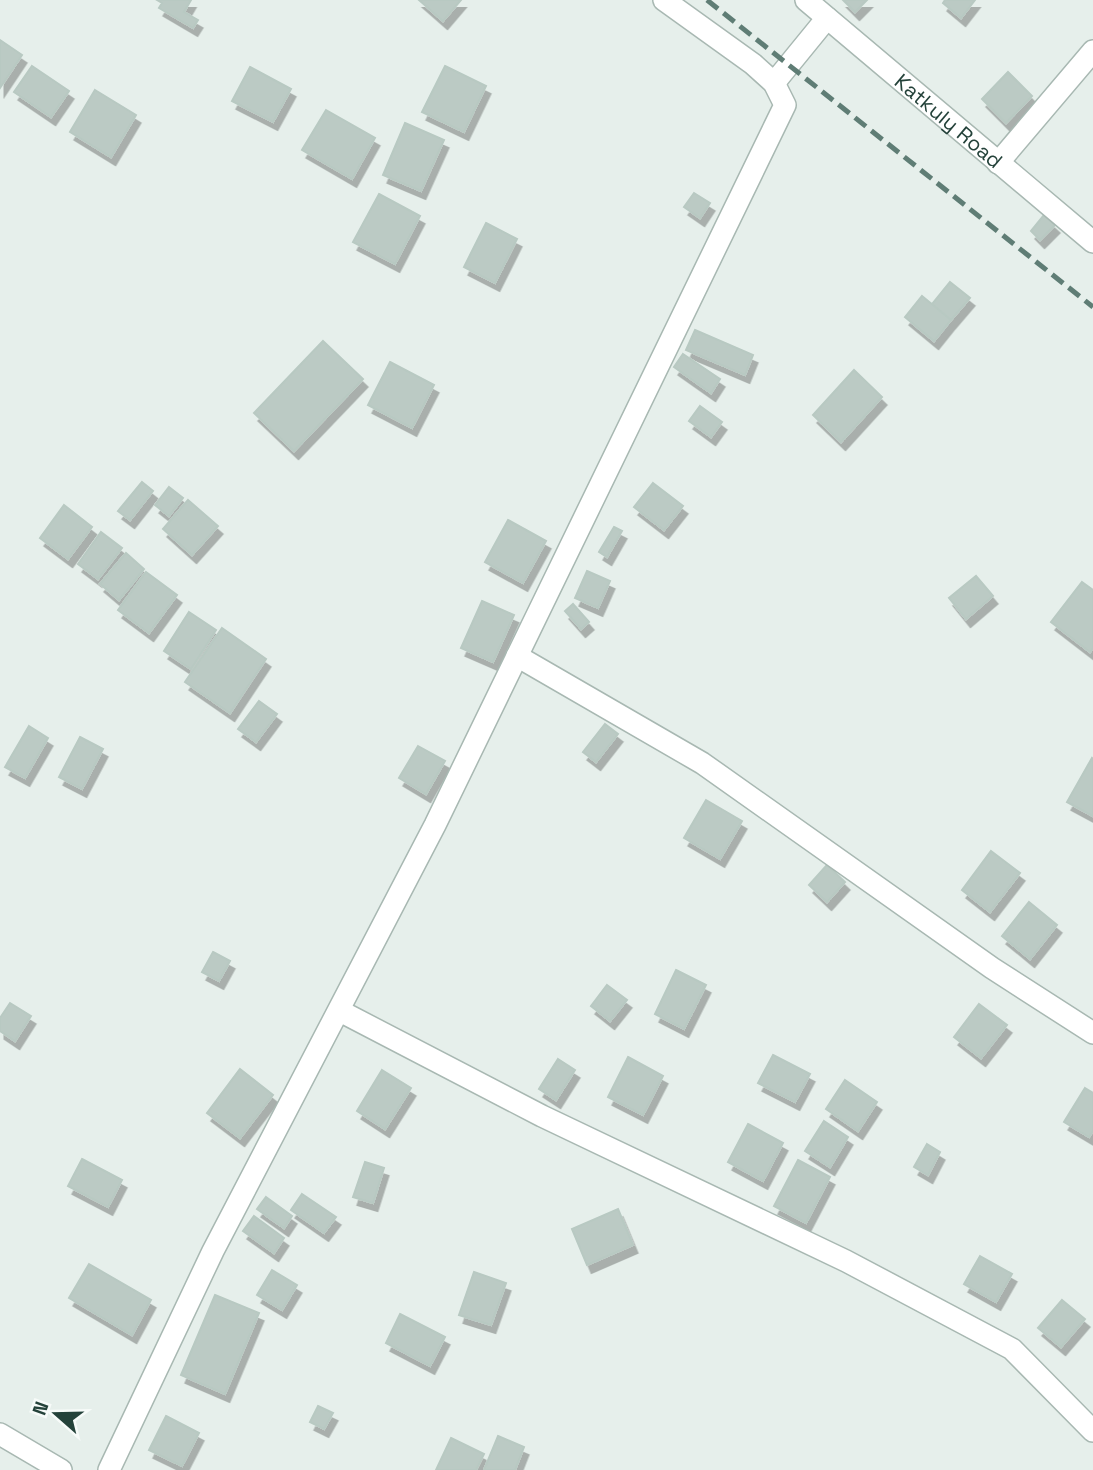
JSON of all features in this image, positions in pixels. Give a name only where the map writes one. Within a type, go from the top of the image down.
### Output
[{"type":"street","points":[[108,1470],[213,1251],[435,825],[785,105],[774,83],[753,64],[664,0]]},
{"type":"street","name":"Katkuly Road","points":[[806,0],[1093,242]]},
{"type":"street","points":[[774,83],[827,18]]},
{"type":"street","points":[[998,163],[1093,51]]},
{"type":"street","points":[[517,656],[702,763],[992,968],[1093,1033]]},
{"type":"street","points":[[340,1011],[542,1116],[846,1261],[1012,1349],[1093,1431]]},
{"type":"street","points":[[0,1434],[61,1470]]},
{"type":"building","points":[[157,0],[191,0],[184,12],[198,20],[193,28],[159,8],[162,3]]},
{"type":"building","points":[[419,0],[461,0],[443,21]]},
{"type":"building","points":[[843,0],[867,0],[855,12]]},
{"type":"building","points":[[945,0],[975,0],[961,18],[943,3]]},
{"type":"building","points":[[0,40],[22,55],[0,88]]},
{"type":"building","points":[[32,66],[69,91],[51,117],[14,92]]},
{"type":"building","points":[[445,66],[486,86],[464,132],[422,112]]},
{"type":"building","points":[[250,67],[291,89],[273,122],[232,101]]},
{"type":"building","points":[[1008,72],[1032,96],[1006,123],[982,99]]},
{"type":"building","points":[[95,90],[136,115],[111,157],[70,132]]},
{"type":"building","points":[[326,110],[375,138],[352,179],[302,150]]},
{"type":"building","points":[[405,123],[444,140],[421,191],[383,175]]},
{"type":"building","points":[[694,193],[710,203],[700,218],[684,207]]},
{"type":"building","points":[[379,194],[420,216],[395,264],[353,242]]},
{"type":"building","points":[[1044,215],[1055,225],[1040,240],[1031,231]]},
{"type":"building","points":[[486,223],[517,239],[495,283],[464,267]]},
{"type":"building","points":[[950,282],[970,298],[951,320],[932,304]]},
{"type":"building","points":[[922,296],[951,320],[934,341],[905,317]]},
{"type":"building","points":[[695,330],[753,355],[745,375],[686,350]]},
{"type":"building","points":[[323,341],[363,379],[294,451],[254,413]]},
{"type":"building","points":[[683,354],[720,379],[711,393],[674,367]]},
{"type":"building","points":[[390,362],[434,385],[412,428],[368,405]]},
{"type":"building","points":[[854,370],[882,397],[841,442],[813,415]]},
{"type":"building","points":[[700,406],[722,422],[711,437],[689,421]]},
{"type":"building","points":[[142,482],[153,491],[130,520],[118,511]]},
{"type":"building","points":[[653,483],[683,506],[664,530],[634,507]]},
{"type":"building","points":[[169,487],[183,498],[169,516],[155,505]]},
{"type":"building","points":[[188,500],[218,526],[192,555],[163,529]]},
{"type":"building","points":[[64,505],[92,527],[68,559],[40,538]]},
{"type":"building","points":[[508,520],[546,541],[523,583],[485,562]]},
{"type":"building","points":[[614,527],[622,531],[607,557],[599,552]]},
{"type":"building","points":[[101,532],[122,548],[98,579],[78,564]]},
{"type":"building","points":[[126,553],[144,569],[119,600],[100,584]]},
{"type":"building","points":[[587,571],[610,581],[598,608],[575,598]]},
{"type":"building","points":[[146,572],[177,595],[149,633],[118,610]]},
{"type":"building","points":[[976,576],[993,596],[966,619],[949,598]]},
{"type":"building","points":[[1082,582],[1093,590],[1093,648],[1090,652],[1051,622]]},
{"type":"building","points":[[482,601],[514,615],[493,662],[461,648]]},
{"type":"building","points":[[573,604],[589,622],[581,629],[565,611]]},
{"type":"building","points":[[189,612],[216,630],[191,669],[164,651]]},
{"type":"building","points":[[222,628],[266,659],[230,713],[185,682]]},
{"type":"building","points":[[259,701],[277,714],[256,742],[238,729]]},
{"type":"building","points":[[605,724],[618,734],[596,762],[583,752]]},
{"type":"building","points":[[29,726],[48,738],[25,778],[5,767]]},
{"type":"building","points":[[80,737],[103,749],[82,789],[59,777]]},
{"type":"building","points":[[418,746],[445,761],[426,794],[399,778]]},
{"type":"building","points":[[1093,759],[1093,816],[1067,802]]},
{"type":"building","points":[[706,800],[742,821],[720,859],[684,838]]},
{"type":"building","points":[[991,851],[1020,873],[990,912],[962,890]]},
{"type":"building","points":[[827,865],[845,882],[827,902],[809,885]]},
{"type":"building","points":[[1029,902],[1057,925],[1030,959],[1002,936]]},
{"type":"building","points":[[213,952],[230,961],[219,981],[202,972]]},
{"type":"building","points":[[676,970],[706,985],[684,1029],[655,1014]]},
{"type":"building","points":[[607,985],[627,1000],[610,1021],[591,1006]]},
{"type":"building","points":[[10,1003],[31,1016],[15,1041],[0,1031],[0,1018]]},
{"type":"building","points":[[979,1004],[1007,1025],[981,1058],[954,1037]]},
{"type":"building","points":[[773,1055],[810,1074],[795,1102],[758,1083]]},
{"type":"building","points":[[628,1057],[663,1076],[643,1115],[608,1097]]},
{"type":"building","points":[[558,1059],[575,1070],[556,1100],[539,1089]]},
{"type":"building","points":[[240,1069],[273,1095],[240,1138],[207,1113]]},
{"type":"building","points":[[382,1070],[411,1088],[385,1129],[357,1111]]},
{"type":"building","points":[[845,1080],[877,1102],[858,1131],[826,1109]]},
{"type":"building","points":[[1085,1088],[1093,1093],[1093,1131],[1089,1137],[1064,1122]]},
{"type":"building","points":[[824,1121],[848,1137],[830,1167],[805,1151]]},
{"type":"building","points":[[748,1124],[783,1143],[763,1181],[728,1162]]},
{"type":"building","points":[[927,1144],[940,1152],[928,1175],[914,1167]]},
{"type":"building","points":[[82,1159],[122,1180],[108,1207],[68,1186]]},
{"type":"building","points":[[798,1160],[830,1177],[806,1223],[774,1206]]},
{"type":"building","points":[[365,1162],[384,1168],[373,1203],[353,1197]]},
{"type":"building","points":[[302,1194],[336,1217],[324,1233],[291,1210]]},
{"type":"building","points":[[266,1197],[292,1216],[284,1228],[257,1209]]},
{"type":"building","points":[[618,1209],[633,1245],[587,1265],[572,1229]]},
{"type":"building","points":[[254,1216],[284,1238],[274,1253],[243,1231]]},
{"type":"building","points":[[980,1256],[1012,1274],[996,1302],[964,1284]]},
{"type":"building","points":[[89,1264],[151,1300],[132,1335],[69,1298]]},
{"type":"building","points":[[272,1270],[297,1285],[282,1310],[257,1295]]},
{"type":"building","points":[[474,1272],[506,1283],[491,1325],[459,1315]]},
{"type":"building","points":[[215,1295],[259,1313],[225,1394],[181,1375]]},
{"type":"building","points":[[1062,1300],[1085,1319],[1061,1347],[1038,1328]]},
{"type":"building","points":[[400,1314],[445,1337],[430,1366],[386,1343]]},
{"type":"building","points":[[318,1406],[333,1413],[324,1429],[310,1422]]},
{"type":"building","points":[[166,1416],[199,1433],[182,1466],[149,1450]]},
{"type":"building","points":[[498,1436],[524,1447],[515,1470],[484,1470]]},
{"type":"building","points":[[451,1438],[484,1454],[476,1470],[436,1470]]},
{"type":"railway","points":[[707,0],[1093,307]]}]
